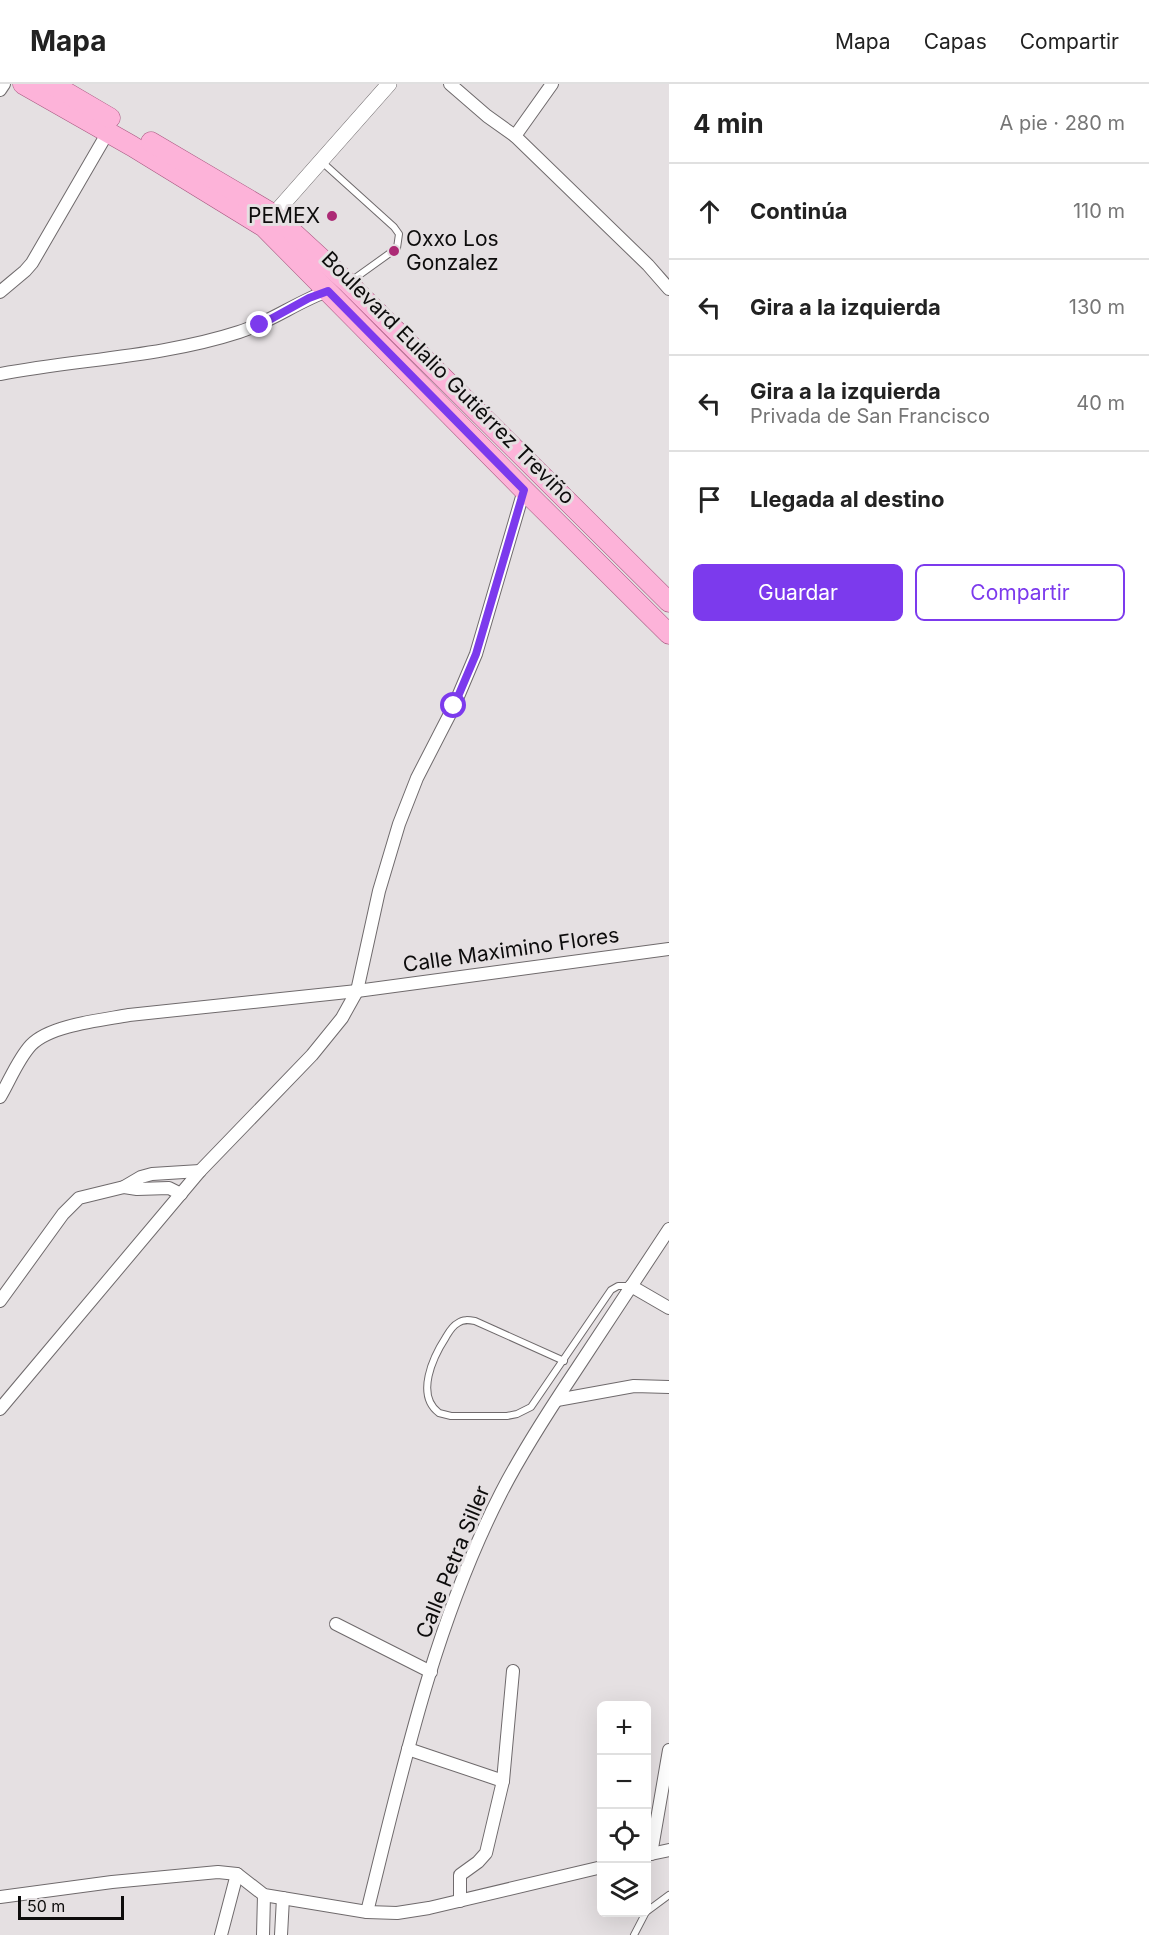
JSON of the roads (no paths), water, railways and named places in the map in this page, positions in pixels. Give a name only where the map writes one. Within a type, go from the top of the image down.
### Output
[{"type":"main road","name":"Boulevard Eulalio Gutiérrez Treviño","points":[[23,84],[269,220],[328,291],[669,634]]},
{"type":"main road","name":"Boulevard Eulalio Gutiérrez Treviño","points":[[52,84],[269,220],[348,283],[501,438],[669,602]]},
{"type":"main road","points":[[488,453],[501,438]]},
{"type":"main road","points":[[638,603],[653,586]]},
{"type":"street","points":[[0,90],[4,84]]},
{"type":"street","points":[[269,220],[389,84]]},
{"type":"street","points":[[450,84],[487,116],[515,136],[648,265],[669,289]]},
{"type":"street","points":[[515,136],[552,84]]},
{"type":"street","points":[[0,292],[32,263],[108,132]]},
{"type":"street","points":[[0,374],[209,341],[260,325],[309,298],[348,283]]},
{"type":"street","points":[[0,1409],[200,1170],[328,1037],[357,991],[379,891],[399,824],[417,778],[454,706],[469,671],[524,490]]},
{"type":"street","name":"Calle Maximino Flores","points":[[0,1097],[31,1045],[40,1037],[54,1032],[129,1016],[357,991],[669,949]]},
{"type":"street","points":[[0,1301],[63,1214],[79,1198],[124,1187],[141,1177],[152,1174],[200,1170]]},
{"type":"street","points":[[124,1187],[169,1188],[181,1194]]},
{"type":"street","name":"Calle Petra Siller","points":[[367,1912],[408,1749],[431,1672],[457,1595],[496,1503],[556,1400],[669,1229]]},
{"type":"street","points":[[631,1286],[669,1308]]},
{"type":"street","points":[[556,1400],[634,1386],[669,1387]]},
{"type":"street","points":[[336,1624],[431,1672]]},
{"type":"street","points":[[460,1900],[460,1875],[486,1853],[503,1781],[513,1671]]},
{"type":"street","points":[[408,1749],[503,1781]]},
{"type":"street","points":[[651,1844],[669,1750]]},
{"type":"street","points":[[651,1854],[669,1850]]},
{"type":"street","points":[[0,1897],[218,1872],[237,1874],[264,1895],[367,1912],[397,1913],[429,1908],[597,1867]]},
{"type":"street","points":[[222,1935],[237,1874]]},
{"type":"street","points":[[263,1935],[264,1895]]},
{"type":"street","points":[[281,1935],[283,1898]]},
{"type":"lane","points":[[321,161],[399,234],[397,248],[348,283]]},
{"type":"lane","points":[[564,1361],[476,1321],[459,1321],[454,1325],[434,1357],[427,1381],[429,1400],[436,1411],[451,1416],[493,1417],[517,1414],[531,1407],[564,1361],[611,1290],[618,1286],[631,1286]]},
{"type":"lane","points":[[651,1908],[669,1895]]},
{"type":"lane","points":[[634,1935],[643,1917]]},
{"type":"place","name":"PEMEX","points":[[332,216]]},
{"type":"place","name":"Oxxo Los Gonzalez","points":[[394,251]]}]
